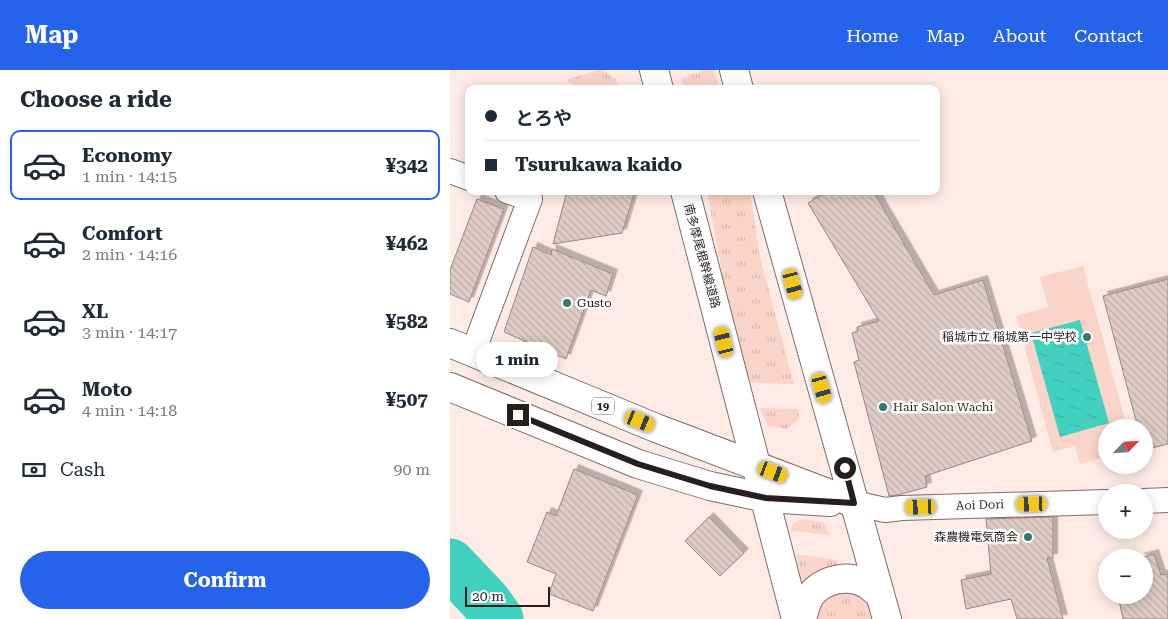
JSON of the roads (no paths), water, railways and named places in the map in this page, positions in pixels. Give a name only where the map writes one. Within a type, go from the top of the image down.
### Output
[{"type":"main road","points":[[654,70],[658,85]]},
{"type":"main road","points":[[734,70],[738,85]]},
{"type":"main road","name":"南多摩尾根幹線道路","points":[[686,195],[796,619]]},
{"type":"main road","points":[[769,195],[884,607]]},
{"type":"main road","name":"19","points":[[462,348],[656,428],[854,503]]},
{"type":"main road","points":[[450,387],[638,464],[710,486],[766,498],[854,503]]},
{"type":"main road","points":[[802,619],[804,608],[810,597],[826,583],[840,578],[854,579],[867,584],[884,607]]},
{"type":"street","points":[[450,171],[465,177]]},
{"type":"street","points":[[462,348],[530,199],[518,195]]},
{"type":"street","points":[[1153,501],[1168,500]]},
{"type":"street","name":"Aoi Dori","points":[[854,503],[885,510],[912,507],[1098,502]]},
{"type":"water","points":[[1080,320],[1108,419],[1098,419],[1098,426],[1060,437],[1031,333]]},
{"type":"waterway","points":[[450,564],[485,601],[498,619]]},
{"type":"place","name":"Gusto","points":[[567,303]]},
{"type":"place","name":"稲城市立 稲城第一中学校","points":[[1087,337]]},
{"type":"place","name":"Hair Salon Wachi","points":[[883,407]]},
{"type":"place","name":"森農機電気商会","points":[[1028,537]]}]
